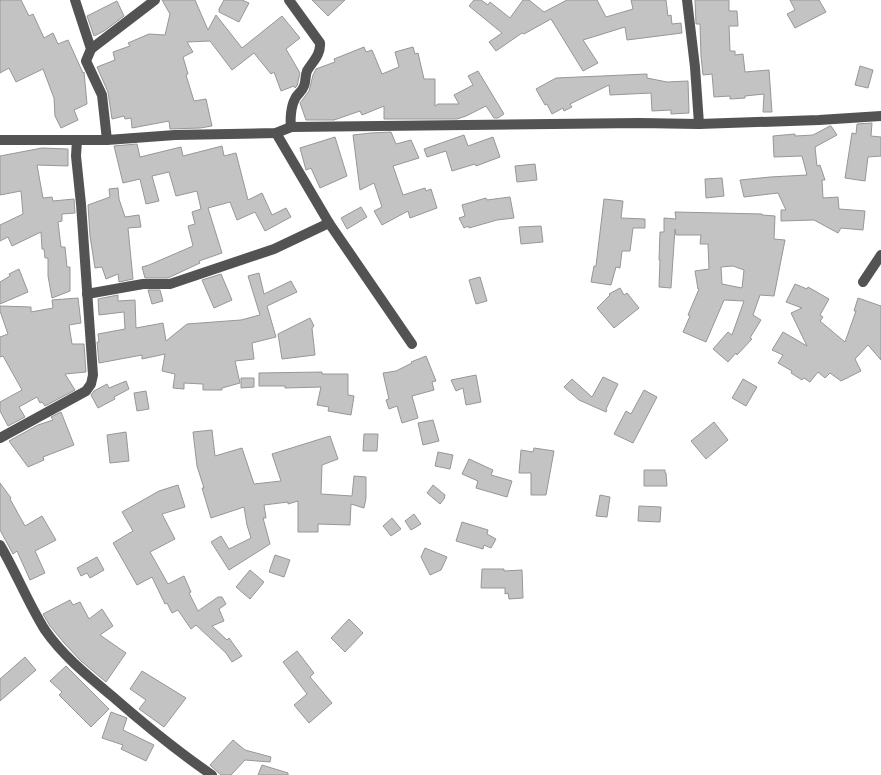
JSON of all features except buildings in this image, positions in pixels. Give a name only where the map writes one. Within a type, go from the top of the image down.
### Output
[{"type":"street","points":[[75,0],[91,49]]},
{"type":"street","points":[[107,140],[102,95],[86,61],[91,49],[155,0]]},
{"type":"street","points":[[289,0],[312,31],[320,43],[321,48],[306,73],[303,89],[294,100],[291,127]]},
{"type":"street","points":[[688,0],[699,124]]},
{"type":"street","points":[[0,140],[107,140],[175,135],[276,133],[291,127],[631,123],[699,124],[819,120],[881,116]]},
{"type":"street","points":[[276,133],[329,223],[412,344]]},
{"type":"street","points":[[0,438],[86,391],[91,384],[93,375],[82,210],[76,156],[77,140]]},
{"type":"street","points":[[87,294],[143,284],[170,284],[274,249],[329,223]]},
{"type":"street","points":[[863,282],[881,255]]},
{"type":"street","points":[[0,544],[46,630],[61,650],[85,673],[139,719],[194,763],[212,775]]}]
